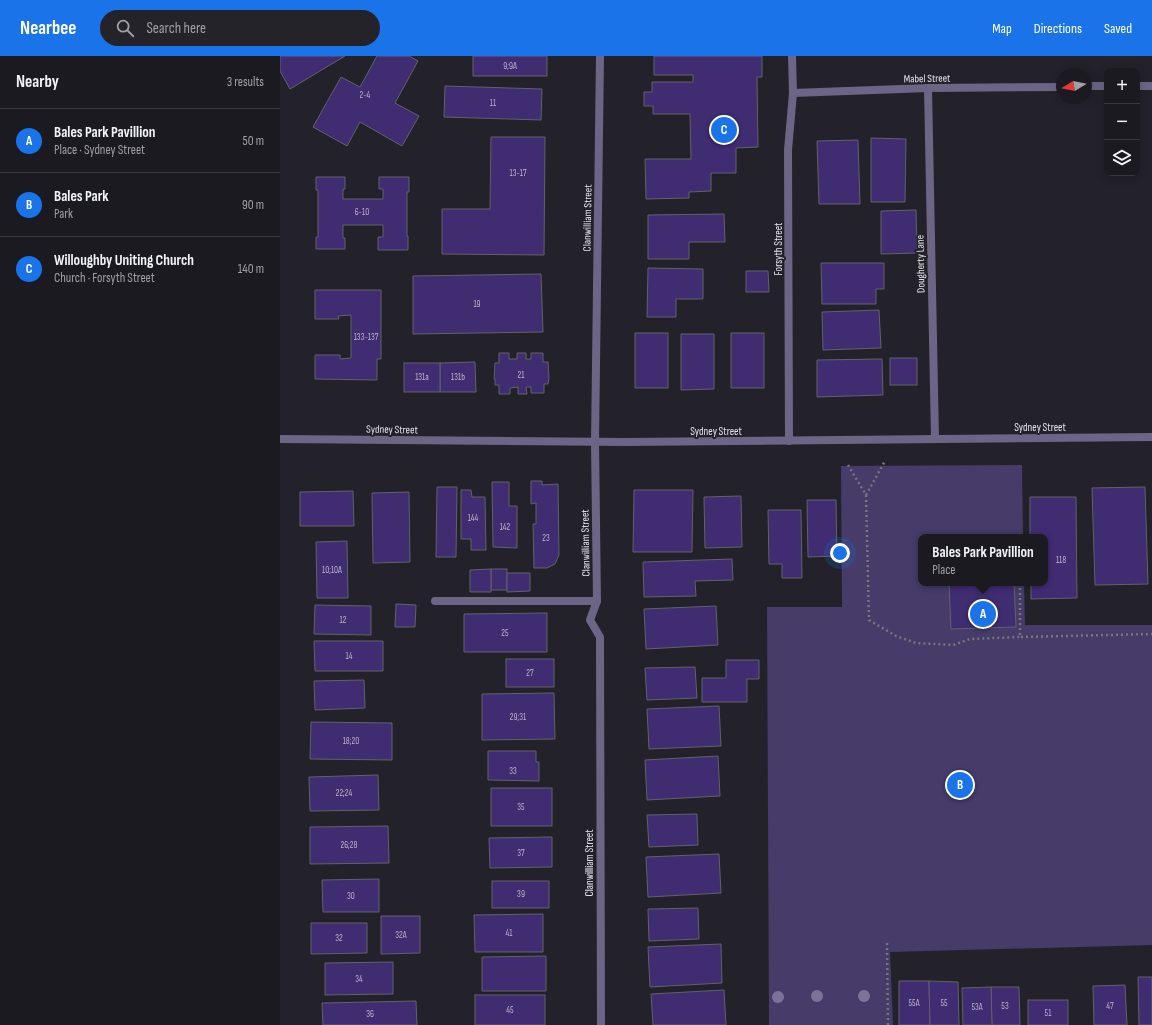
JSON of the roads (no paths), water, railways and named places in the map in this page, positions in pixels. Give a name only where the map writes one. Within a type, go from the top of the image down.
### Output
[{"type":"street","name":"Clanwilliam Street","points":[[600,56],[595,442],[597,601],[590,620],[600,637],[601,1025]]},
{"type":"street","name":"Forsyth Street","points":[[789,441],[788,150],[793,94],[792,56]]},
{"type":"street","points":[[1092,86],[1104,86]]},
{"type":"street","points":[[1140,86],[1152,86]]},
{"type":"street","name":"Mabel Street","points":[[793,94],[928,88],[1056,87]]},
{"type":"street","name":"Dougherty Lane","points":[[928,88],[935,439]]},
{"type":"street","name":"Sydney Street","points":[[280,439],[595,442],[1152,437]]},
{"type":"street","points":[[435,601],[597,601]]},
{"type":"place","name":"Willoughby Uniting Church","points":[[724,130]]},
{"type":"place","name":"Bales Park Pavillion","points":[[983,614]]},
{"type":"place","name":"Bales Park","points":[[960,785]]}]
